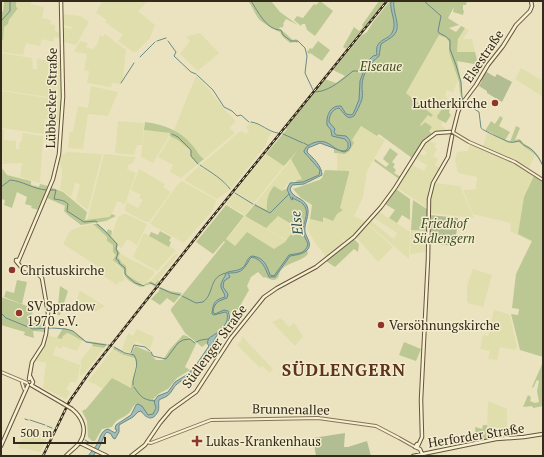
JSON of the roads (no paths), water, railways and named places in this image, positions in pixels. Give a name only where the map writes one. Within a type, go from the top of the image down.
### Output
[{"type":"main road","name":"Lübbecker Straße","points":[[29,383],[32,362],[43,345],[47,328],[48,312],[42,278],[38,274],[21,267],[18,261],[53,179],[59,154],[63,100],[61,1]]},
{"type":"main road","name":"Elsestraße","points":[[416,448],[422,437],[421,400],[429,199],[433,183],[448,157],[454,125],[459,110],[515,27],[529,12],[532,6],[531,1]]},
{"type":"main road","name":"Südlenger Straße","points":[[131,456],[143,447],[170,411],[196,392],[231,338],[260,302],[277,288],[316,267],[354,237],[374,216],[404,174],[417,152],[429,138],[436,133],[445,132],[452,134]]},
{"type":"main road","points":[[23,393],[24,389],[29,383]]},
{"type":"main road","points":[[29,383],[72,409],[80,417],[84,432],[81,443],[66,456]]},
{"type":"main road","points":[[1,446],[23,393],[29,383]]},
{"type":"main road","name":"Herforder Straße","points":[[412,456],[496,439],[543,434]]},
{"type":"main road","points":[[81,443],[107,456]]},
{"type":"main road","name":"Brunnenallee","points":[[416,448],[420,449],[422,455]]},
{"type":"street","points":[[452,134],[515,162],[543,180]]},
{"type":"street","points":[[1,372],[22,382],[29,383]]},
{"type":"street","points":[[15,379],[29,383]]},
{"type":"street","points":[[22,382],[24,389]]},
{"type":"street","name":"Brunnenallee","points":[[143,447],[211,420],[318,418],[376,426],[416,448]]},
{"type":"street","points":[[148,441],[154,442]]},
{"type":"water","points":[[391,1],[394,1],[394,10],[397,23],[396,31],[394,35],[381,44],[379,56],[370,65],[363,77],[362,99],[354,116],[347,117],[339,108],[331,113],[329,122],[335,129],[334,132],[336,135],[346,136],[348,138],[351,145],[349,149],[344,152],[320,143],[308,148],[307,152],[319,165],[322,175],[304,184],[292,185],[290,189],[293,194],[305,203],[308,209],[305,233],[309,242],[308,249],[303,253],[290,256],[275,277],[269,277],[261,262],[252,257],[240,271],[236,273],[228,273],[230,277],[224,281],[223,287],[228,294],[227,298],[216,304],[213,312],[215,314],[224,310],[228,311],[228,323],[218,334],[197,369],[177,384],[169,395],[159,400],[158,412],[155,416],[149,418],[141,411],[138,412],[133,417],[119,425],[119,432],[115,439],[107,432],[93,456],[88,456],[96,446],[103,432],[108,429],[115,433],[117,430],[115,429],[116,425],[131,415],[136,405],[138,404],[142,406],[148,415],[153,414],[156,408],[154,401],[158,396],[168,392],[175,382],[188,374],[196,365],[209,346],[207,343],[209,338],[216,334],[227,321],[227,313],[225,312],[214,315],[212,314],[215,302],[225,297],[221,285],[226,273],[242,268],[252,256],[262,260],[270,275],[274,276],[289,255],[303,252],[307,248],[308,244],[303,229],[306,216],[305,207],[302,203],[292,197],[293,200],[291,199],[287,189],[290,183],[303,182],[319,175],[320,170],[304,152],[308,146],[313,143],[323,142],[339,150],[344,151],[348,148],[348,143],[345,139],[332,136],[331,130],[327,125],[327,118],[331,109],[337,106],[341,106],[346,114],[353,114],[359,100],[360,81],[367,62],[373,56],[377,55],[377,46],[390,36],[394,29]]},
{"type":"waterway","points":[[1,21],[10,11],[10,1]]},
{"type":"waterway","points":[[251,1],[260,15],[271,27],[281,30],[283,35],[291,41],[298,41],[305,48],[307,56],[305,73],[313,90]]},
{"type":"waterway","points":[[424,1],[441,16],[438,31],[450,40],[450,49],[461,82],[462,98],[465,103],[479,112],[481,128],[508,141],[520,141],[535,153],[543,166]]},
{"type":"waterway","points":[[157,41],[166,38]]},
{"type":"waterway","points":[[168,41],[176,52],[174,56],[191,72],[196,74]]},
{"type":"waterway","points":[[140,57],[155,42]]},
{"type":"waterway","points":[[121,83],[134,63]]},
{"type":"waterway","points":[[316,92],[331,87],[353,71],[363,71]]},
{"type":"waterway","points":[[197,75],[213,90],[224,107],[232,111],[237,116],[241,115],[249,122]]},
{"type":"waterway","points":[[251,122],[278,133]]},
{"type":"waterway","points":[[172,134],[178,137],[191,150],[191,156],[198,164]]},
{"type":"waterway","points":[[283,134],[303,143]]},
{"type":"waterway","name":"Else","points":[[304,143],[309,146]]},
{"type":"waterway","points":[[200,165],[220,179],[230,189]]},
{"type":"waterway","points":[[1,187],[10,180],[46,190]]},
{"type":"waterway","points":[[50,190],[56,190],[54,199],[68,204],[67,211],[84,222],[97,222]]},
{"type":"waterway","points":[[235,193],[253,204]]},
{"type":"waterway","points":[[255,205],[270,213],[289,194]]},
{"type":"waterway","points":[[97,224],[117,244],[116,249],[118,253],[116,259],[125,268],[125,274],[135,283],[144,286]]},
{"type":"waterway","points":[[182,296],[196,303],[203,302],[207,298],[216,278],[226,273]]},
{"type":"waterway","points":[[150,283],[156,285]]},
{"type":"waterway","points":[[160,288],[180,295]]},
{"type":"waterway","points":[[1,313],[6,318],[33,329],[66,329],[73,331],[86,342],[106,345]]},
{"type":"waterway","points":[[151,352],[153,356],[166,359],[178,343],[183,340],[190,339],[195,343]]},
{"type":"waterway","points":[[196,342],[208,339]]},
{"type":"waterway","points":[[131,353],[134,345],[145,347],[150,351]]},
{"type":"waterway","points":[[114,347],[125,353],[134,355],[137,363],[133,385]]},
{"type":"waterway","points":[[134,387],[143,397],[148,400],[155,401]]},
{"type":"waterway","points":[[30,420],[45,425]]},
{"type":"waterway","points":[[47,426],[52,428]]},
{"type":"waterway","points":[[85,440],[92,444]]},
{"type":"railway","points":[[43,456],[69,402],[89,373],[201,231],[387,1]]},
{"type":"place","name":"Lutherkirche","points":[[495,103]]},
{"type":"place","name":"Christuskirche","points":[[12,270]]},
{"type":"place","name":"SV Spradow 1970 e.V.","points":[[19,313]]},
{"type":"place","name":"Versöhnungskirche","points":[[381,325]]},
{"type":"place","name":"Lukas-Krankenhaus","points":[[197,441]]},
{"type":"district","name":"SÜDLENGERN","points":[[344,369]]},
{"type":"park label","name":"Elseaue","points":[[381,66]]},
{"type":"park label","name":"Friedhof Südlengern","points":[[444,230]]}]
